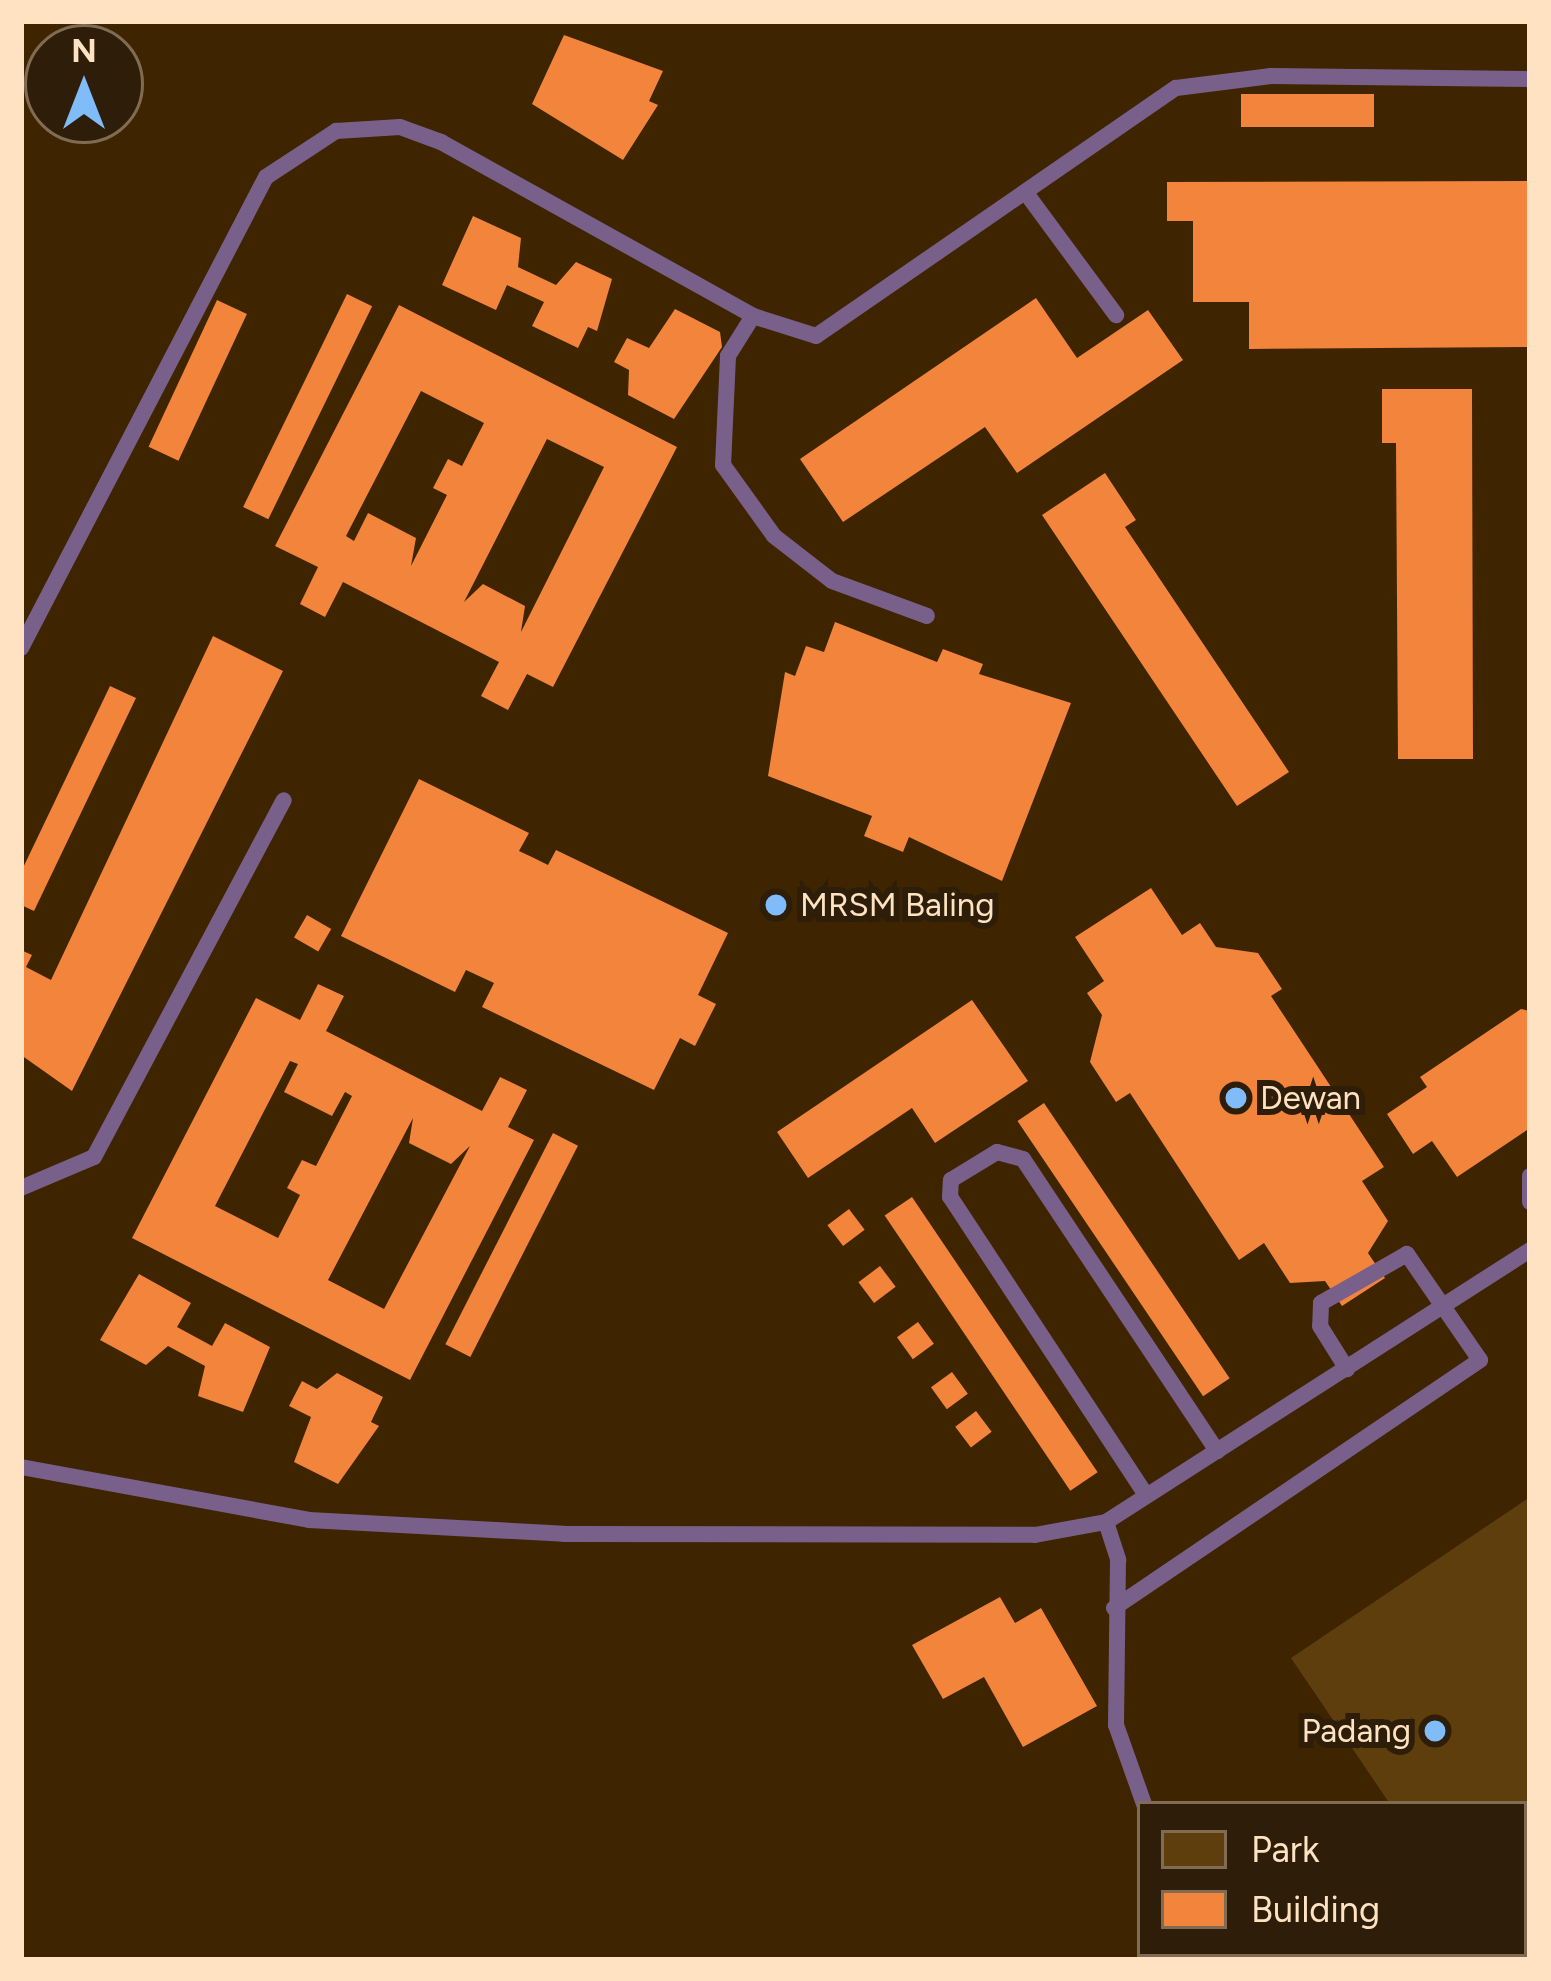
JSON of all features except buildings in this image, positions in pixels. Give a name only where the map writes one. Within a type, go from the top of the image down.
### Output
[{"type":"lane","points":[[21,648],[266,177],[320,138],[400,127],[441,142],[787,332],[837,327],[1176,88],[1271,76],[1530,80]]},
{"type":"lane","points":[[1027,193],[1116,315]]},
{"type":"lane","points":[[753,316],[724,373],[723,465],[775,536],[832,581],[928,616]]},
{"type":"lane","points":[[21,1188],[94,1156],[284,800]]},
{"type":"lane","points":[[1145,1496],[950,1196],[951,1180],[997,1152],[1023,1159],[1216,1450]]},
{"type":"lane","points":[[1530,1176],[1530,1202]]},
{"type":"lane","points":[[21,1467],[309,1520],[564,1534],[1013,1535],[1106,1522],[1530,1250]]},
{"type":"lane","points":[[1114,1607],[1478,1370],[1419,1263],[1396,1255],[1321,1303],[1320,1326],[1346,1369]]},
{"type":"lane","points":[[1106,1522],[1114,1607],[1116,1724],[1143,1801]]},
{"type":"green space","name":"Padang","points":[[1530,1497],[1530,1960],[1496,1960],[1527,1957],[1527,1801],[1388,1801],[1291,1658]]},
{"type":"place","name":"MRSM Baling","points":[[776,905]]},
{"type":"place","name":"Dewan","points":[[1236,1098]]},
{"type":"place","name":"Padang","points":[[1435,1731]]}]
